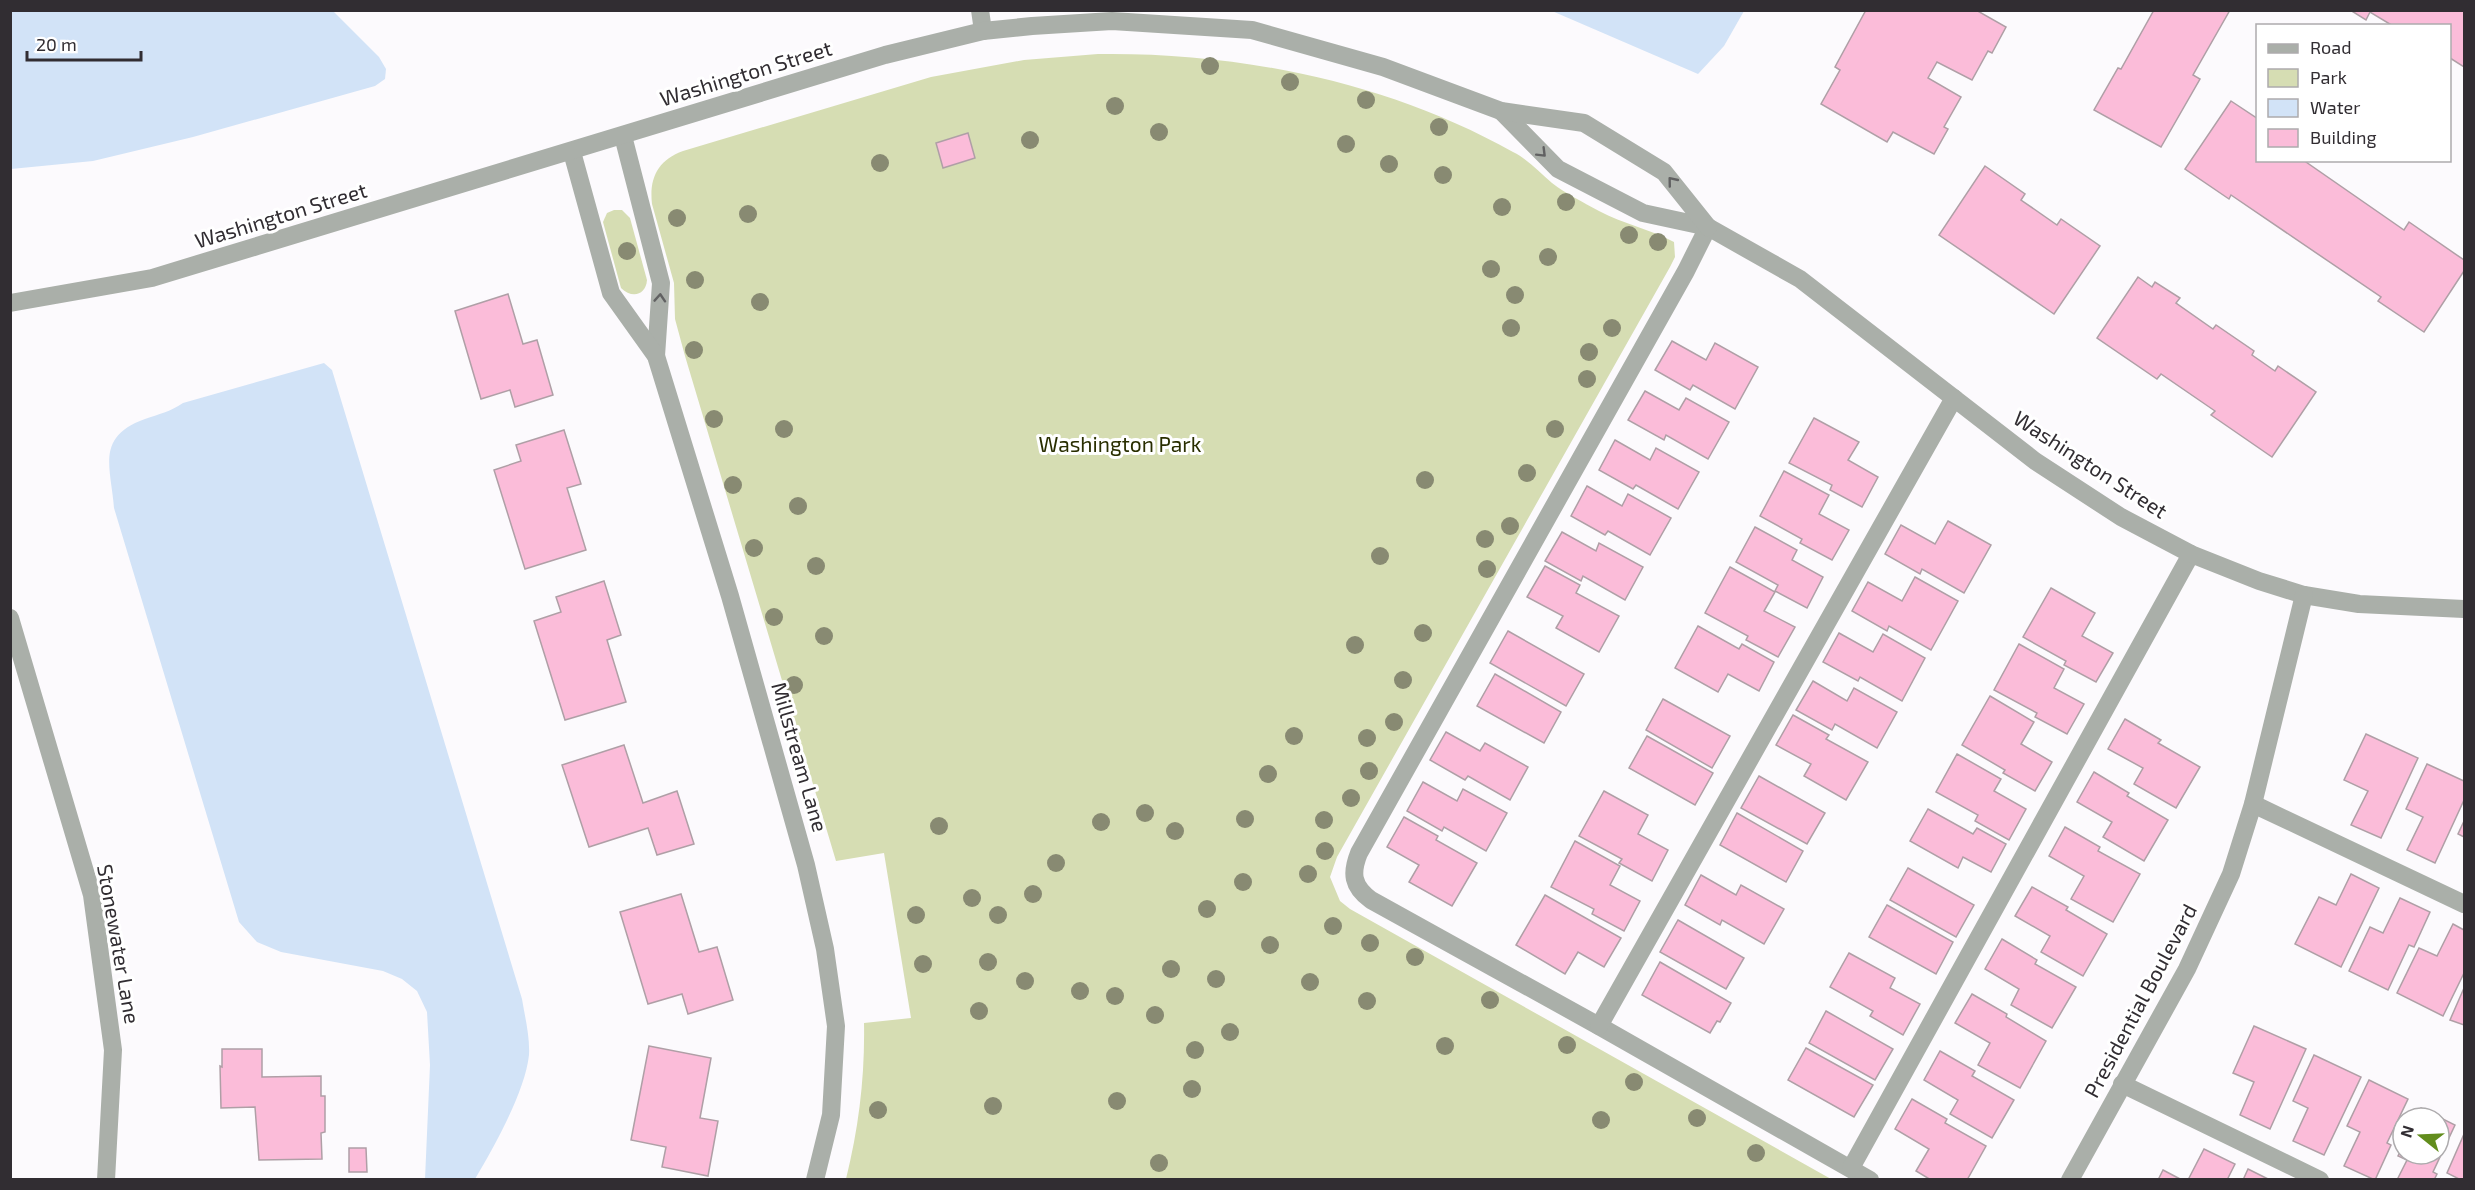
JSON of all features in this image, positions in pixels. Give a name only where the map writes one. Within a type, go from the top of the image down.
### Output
[{"type":"street","points":[[980,10],[983,31]]},
{"type":"street","name":"Washington Street","points":[[10,303],[152,278],[885,55],[983,31],[1112,21],[1252,30],[1383,66],[1501,111],[1584,123],[1664,172],[1708,227]]},
{"type":"street","name":"Washington Street","points":[[1501,111],[1558,169],[1642,213],[1708,227],[1800,279],[2035,461],[2121,517],[2191,554],[2304,595],[2359,604],[2464,609]]},
{"type":"street","name":"Millstream Lane","points":[[622,136],[661,283],[656,356]]},
{"type":"street","name":"Millstream Lane","points":[[572,152],[611,293],[656,356],[730,596],[803,854],[825,949],[836,1026],[831,1115],[815,1179]]},
{"type":"street","points":[[1708,227],[1680,281],[1359,853],[1353,869],[1354,883],[1360,892],[1371,900],[1870,1179]]},
{"type":"street","points":[[1599,1026],[1954,398]]},
{"type":"street","points":[[1851,1168],[2191,554]]},
{"type":"street","name":"Presidential Boulevard","points":[[2070,1179],[2187,969],[2231,873],[2253,804],[2304,595]]},
{"type":"street","name":"Stonewater Lane","points":[[10,618],[92,896],[113,1050],[106,1179]]},
{"type":"street","points":[[2253,804],[2464,904]]},
{"type":"street","points":[[2122,1084],[2320,1179]]},
{"type":"green space","name":"Washington Park","points":[[1098,54],[1205,59],[1259,66],[1312,76],[1364,90],[1415,107],[1465,128],[1519,155],[1557,187],[1608,216],[1674,242],[1675,257],[1670,267],[1337,857],[1330,877],[1340,901],[1350,909],[1831,1179],[846,1179],[860,1101],[864,1023],[911,1018],[884,853],[836,861],[685,356],[675,319],[674,283],[652,204],[652,186],[661,165],[667,159],[683,151],[931,77],[1024,60]]},
{"type":"green space","points":[[622,210],[630,218],[647,280],[644,289],[638,294],[630,294],[621,288],[603,222],[607,213]]},
{"type":"water","points":[[11,10],[333,11],[379,57],[386,69],[385,79],[375,86],[193,137],[93,161],[11,169]]},
{"type":"water","points":[[1744,10],[1724,46],[1698,74],[1552,11]]},
{"type":"water","points":[[324,363],[332,370],[522,999],[529,1041],[526,1070],[508,1119],[475,1179],[425,1179],[430,1065],[427,1012],[417,991],[402,979],[383,971],[281,952],[257,942],[239,922],[114,508],[109,467],[112,444],[129,426],[169,411],[183,403]]},
{"type":"building","points":[[1866,10],[1976,10],[2006,27],[1992,53],[1988,51],[1972,80],[1937,62],[1928,78],[1961,97],[1944,127],[1948,129],[1934,154],[1893,132],[1887,142],[1821,104],[1840,70],[1835,67]]},
{"type":"building","points":[[2154,10],[2230,10],[2193,75],[2200,79],[2161,147],[2094,110],[2118,68],[2121,69]]},
{"type":"building","points":[[2350,10],[2464,10],[2464,67],[2451,59],[2451,24],[2390,24],[2370,12],[2366,20]]},
{"type":"building","points":[[2231,101],[2256,118],[2256,162],[2306,162],[2404,230],[2409,222],[2464,260],[2464,271],[2424,332],[2378,301],[2381,297],[2231,195],[2229,199],[2185,169]]},
{"type":"building","points":[[968,133],[975,158],[943,168],[936,143]]},
{"type":"building","points":[[1985,166],[2025,194],[2021,200],[2057,225],[2061,219],[2100,246],[2054,314],[1939,235]]},
{"type":"building","points":[[2138,277],[2152,287],[2155,282],[2180,298],[2176,303],[2213,329],[2216,325],[2254,351],[2252,355],[2275,371],[2278,366],[2316,392],[2272,457],[2211,415],[2215,411],[2161,374],[2157,379],[2097,338]]},
{"type":"building","points":[[508,294],[523,344],[537,340],[553,395],[515,407],[510,390],[481,399],[455,311]]},
{"type":"building","points":[[1672,341],[1706,360],[1715,343],[1758,367],[1735,409],[1693,385],[1690,390],[1655,370]]},
{"type":"building","points":[[1645,391],[1679,410],[1686,398],[1729,422],[1708,459],[1666,435],[1664,440],[1628,420]]},
{"type":"building","points":[[1814,418],[1859,442],[1848,460],[1878,477],[1862,507],[1830,490],[1832,485],[1789,463]]},
{"type":"building","points":[[564,430],[581,484],[567,488],[586,550],[525,569],[494,470],[521,461],[516,445]]},
{"type":"building","points":[[1615,440],[1650,460],[1656,448],[1699,472],[1678,509],[1636,485],[1633,489],[1599,470]]},
{"type":"building","points":[[1784,471],[1829,495],[1819,514],[1849,530],[1832,560],[1800,543],[1802,539],[1760,516]]},
{"type":"building","points":[[1587,486],[1622,506],[1628,494],[1671,518],[1650,555],[1608,531],[1605,535],[1571,516]]},
{"type":"building","points":[[1948,521],[1991,545],[1964,593],[1922,569],[1920,574],[1885,554],[1901,525],[1935,544]]},
{"type":"building","points":[[1755,527],[1797,550],[1792,560],[1823,577],[1807,608],[1775,591],[1778,585],[1736,562]]},
{"type":"building","points":[[1562,532],[1596,551],[1599,543],[1643,567],[1625,600],[1583,576],[1581,581],[1545,561]]},
{"type":"building","points":[[1545,566],[1580,585],[1576,593],[1619,616],[1599,652],[1556,628],[1563,616],[1527,597]]},
{"type":"building","points":[[1730,567],[1775,592],[1764,611],[1795,627],[1778,657],[1746,640],[1748,636],[1705,613]]},
{"type":"building","points":[[1915,577],[1958,601],[1931,650],[1889,626],[1887,631],[1852,611],[1868,582],[1902,601]]},
{"type":"building","points":[[604,581],[621,635],[607,640],[626,702],[565,720],[534,621],[561,612],[556,597]]},
{"type":"building","points":[[2051,588],[2095,613],[2082,636],[2113,653],[2096,682],[2064,665],[2066,661],[2023,637]]},
{"type":"building","points":[[1698,626],[1739,649],[1742,644],[1774,662],[1759,691],[1728,674],[1718,692],[1675,668]]},
{"type":"building","points":[[1508,631],[1584,674],[1566,706],[1490,663]]},
{"type":"building","points":[[1839,633],[1873,652],[1883,634],[1925,658],[1902,701],[1860,677],[1858,681],[1823,662]]},
{"type":"building","points":[[2019,644],[2064,669],[2054,688],[2084,704],[2067,734],[2035,717],[2037,713],[1994,690]]},
{"type":"building","points":[[1495,674],[1561,712],[1544,743],[1477,706]]},
{"type":"building","points":[[1813,681],[1847,701],[1854,688],[1897,712],[1877,748],[1835,724],[1832,730],[1796,710]]},
{"type":"building","points":[[1990,696],[2034,722],[2021,744],[2052,762],[2035,791],[2003,773],[2005,770],[1962,745]]},
{"type":"building","points":[[1663,699],[1730,736],[1712,768],[1646,730]]},
{"type":"building","points":[[1793,715],[1829,735],[1826,739],[1868,762],[1846,800],[1804,776],[1811,764],[1776,745]]},
{"type":"building","points":[[2125,719],[2161,740],[2158,743],[2200,767],[2176,808],[2134,784],[2143,768],[2108,749]]},
{"type":"building","points":[[1446,732],[1480,751],[1485,743],[1528,767],[1510,800],[1468,776],[1465,780],[1430,760]]},
{"type":"building","points":[[2366,734],[2418,758],[2381,838],[2351,825],[2368,791],[2344,780]]},
{"type":"building","points":[[1647,736],[1713,773],[1695,805],[1629,768]]},
{"type":"building","points":[[624,745],[643,803],[677,791],[694,844],[657,855],[648,828],[589,847],[562,765]]},
{"type":"building","points":[[1957,754],[2001,779],[1994,791],[2026,809],[2009,840],[1975,821],[1978,815],[1936,792]]},
{"type":"building","points":[[2427,764],[2464,781],[2464,800],[2435,863],[2407,850],[2423,817],[2406,809]]},
{"type":"building","points":[[2094,772],[2129,793],[2127,796],[2168,820],[2144,861],[2103,837],[2112,822],[2077,802]]},
{"type":"building","points":[[1759,776],[1825,813],[1807,844],[1741,808]]},
{"type":"building","points":[[1423,782],[1457,801],[1463,789],[1507,813],[1486,851],[1444,827],[1442,831],[1407,811]]},
{"type":"building","points":[[1604,791],[1648,815],[1638,834],[1668,850],[1652,881],[1619,863],[1622,859],[1579,836]]},
{"type":"building","points":[[1928,809],[1973,834],[1977,828],[2006,844],[1991,872],[1963,857],[1958,868],[1910,841]]},
{"type":"building","points":[[1737,813],[1803,851],[1786,882],[1720,845]]},
{"type":"building","points":[[1404,817],[1438,836],[1436,840],[1477,863],[1452,906],[1409,882],[1419,865],[1387,847]]},
{"type":"building","points":[[2464,821],[2464,837],[2458,834]]},
{"type":"building","points":[[2065,827],[2100,847],[2098,851],[2140,874],[2113,922],[2071,899],[2084,876],[2049,856]]},
{"type":"building","points":[[1575,841],[1620,866],[1610,885],[1640,901],[1624,931],[1592,914],[1594,909],[1551,887]]},
{"type":"building","points":[[1908,868],[1974,905],[1956,937],[1890,900]]},
{"type":"building","points":[[2351,874],[2379,888],[2341,967],[2295,944],[2319,897],[2336,905]]},
{"type":"building","points":[[1701,875],[1736,895],[1741,885],[1784,909],[1764,944],[1722,920],[1720,925],[1685,905]]},
{"type":"building","points":[[2032,887],[2068,907],[2066,910],[2107,934],[2083,976],[2041,952],[2050,936],[2015,916]]},
{"type":"building","points":[[681,894],[699,952],[717,947],[733,1000],[688,1014],[682,994],[648,1004],[620,912]]},
{"type":"building","points":[[1545,895],[1621,938],[1604,967],[1578,952],[1565,974],[1516,945]]},
{"type":"building","points":[[2400,898],[2430,912],[2414,947],[2409,945],[2388,990],[2349,971],[2370,927],[2383,933]]},
{"type":"building","points":[[1887,905],[1953,942],[1936,974],[1869,937]]},
{"type":"building","points":[[1678,920],[1744,958],[1726,989],[1660,952]]},
{"type":"building","points":[[2453,924],[2464,930],[2464,973],[2443,1016],[2397,993],[2419,948],[2437,956]]},
{"type":"building","points":[[2002,939],[2037,960],[2035,964],[2076,987],[2052,1028],[2011,1005],[2019,989],[1985,969]]},
{"type":"building","points":[[1849,953],[1895,978],[1890,988],[1920,1004],[1903,1035],[1870,1016],[1873,1011],[1830,987]]},
{"type":"building","points":[[1660,962],[1731,1003],[1720,1022],[1717,1021],[1710,1033],[1642,995]]},
{"type":"building","points":[[2464,988],[2464,1025],[2450,1020]]},
{"type":"building","points":[[1972,994],[2007,1014],[2006,1017],[2046,1041],[2020,1088],[1978,1065],[1990,1043],[1955,1023]]},
{"type":"building","points":[[1826,1011],[1893,1049],[1875,1080],[1809,1043]]},
{"type":"building","points":[[2254,1026],[2306,1049],[2270,1129],[2240,1115],[2254,1082],[2233,1073]]},
{"type":"building","points":[[649,1046],[711,1058],[700,1118],[718,1121],[708,1176],[662,1167],[666,1147],[631,1140]]},
{"type":"building","points":[[1806,1048],[1873,1085],[1854,1117],[1788,1080]]},
{"type":"building","points":[[222,1049],[262,1049],[262,1077],[321,1076],[321,1096],[325,1096],[325,1132],[321,1133],[322,1159],[259,1160],[255,1107],[221,1108]]},
{"type":"building","points":[[1940,1051],[1975,1071],[1972,1076],[2014,1100],[1992,1138],[1950,1114],[1958,1100],[1924,1080]]},
{"type":"building","points":[[2314,1055],[2361,1077],[2324,1155],[2293,1141],[2308,1108],[2293,1101]]},
{"type":"building","points":[[2369,1080],[2408,1099],[2405,1106],[2391,1106],[2391,1135],[2387,1143],[2391,1145],[2375,1180],[2344,1166],[2360,1132],[2347,1126]]},
{"type":"building","points":[[1912,1099],[1947,1119],[1945,1123],[1986,1146],[1967,1180],[1931,1180],[1916,1171],[1929,1149],[1895,1129]]},
{"type":"building","points":[[2464,1134],[2464,1180],[2447,1173]]},
{"type":"building","points":[[349,1148],[366,1148],[367,1172],[349,1172]]},
{"type":"building","points":[[2204,1149],[2235,1164],[2227,1180],[2188,1180]]},
{"type":"building","points":[[2404,1166],[2436,1166],[2433,1172],[2437,1174],[2434,1180],[2397,1180]]},
{"type":"building","points":[[2248,1169],[2270,1180],[2243,1180]]},
{"type":"building","points":[[2163,1170],[2182,1180],[2158,1180]]}]
